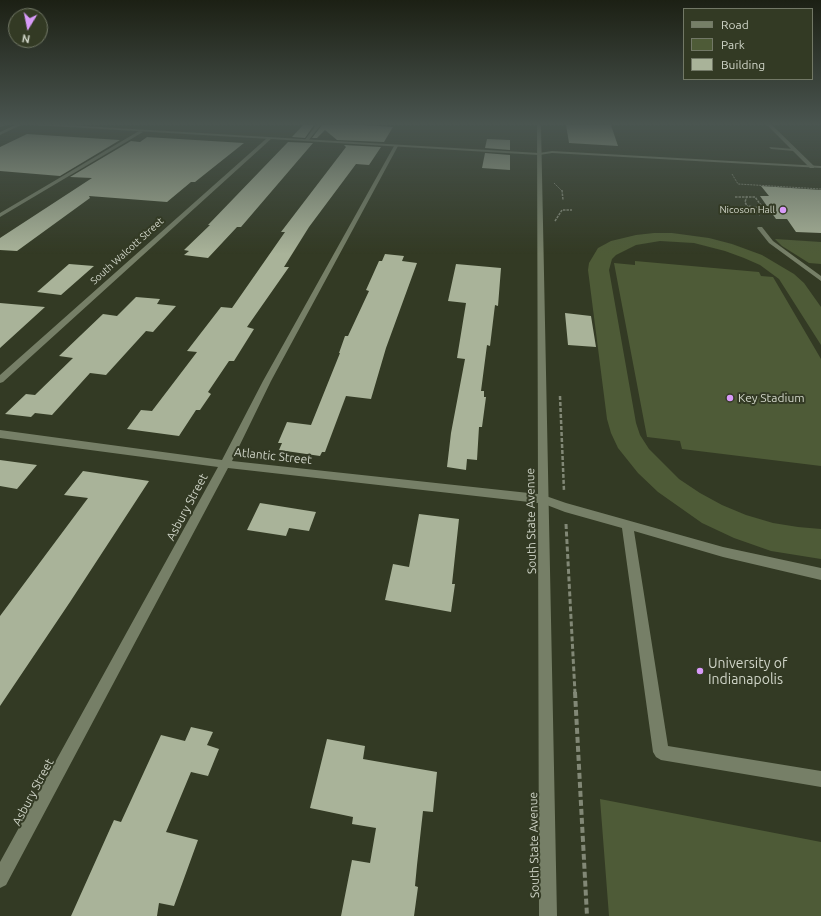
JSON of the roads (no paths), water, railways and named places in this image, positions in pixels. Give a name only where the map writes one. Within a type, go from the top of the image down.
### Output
[{"type":"street","points":[[0,215],[80,168]]},
{"type":"street","name":"South Walcott Street","points":[[0,380],[236,168]]},
{"type":"street","name":"Asbury Street","points":[[0,879],[225,464],[267,381],[384,168]]},
{"type":"street","name":"South State Avenue","points":[[539,168],[548,916]]},
{"type":"street","points":[[724,168],[783,171]]},
{"type":"street","points":[[806,172],[814,173]]},
{"type":"street","points":[[760,228],[770,242],[821,279]]},
{"type":"street","name":"Atlantic Street","points":[[0,434],[225,464],[544,499],[565,507],[723,552],[821,574]]},
{"type":"street","points":[[627,525],[661,752],[821,779]]},
{"type":"place","name":"Nicoson Hall","points":[[783,210]]},
{"type":"place","name":"Key Stadium","points":[[730,398]]},
{"type":"place","name":"University of Indianapolis","points":[[700,671]]}]
